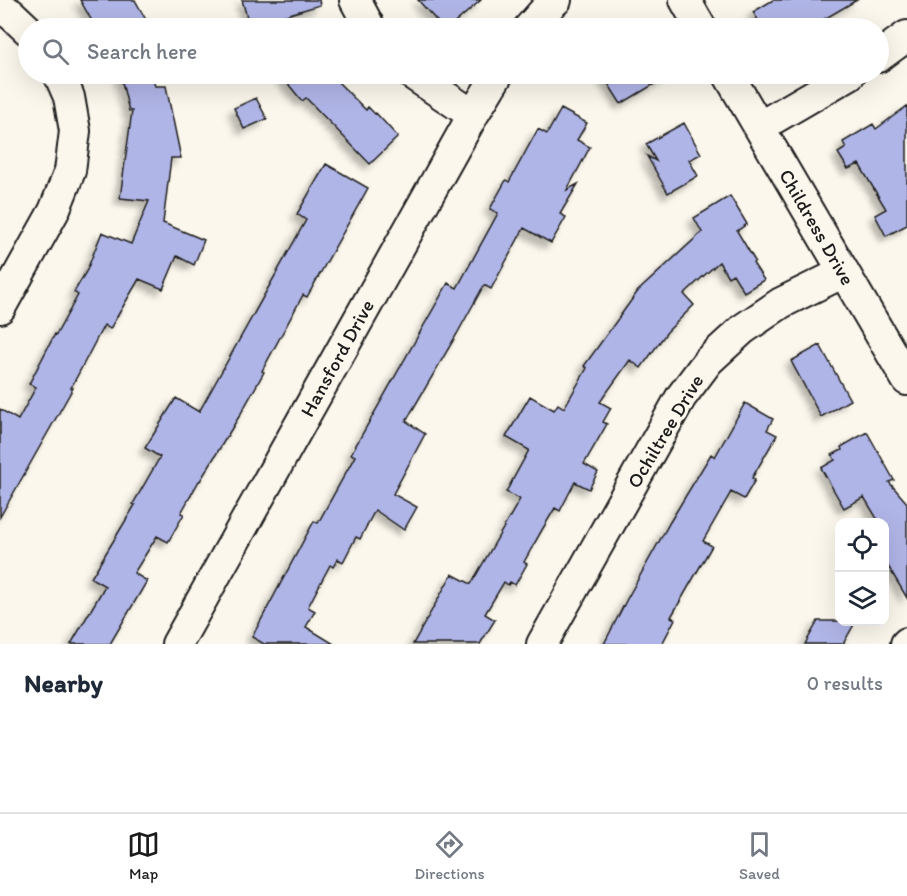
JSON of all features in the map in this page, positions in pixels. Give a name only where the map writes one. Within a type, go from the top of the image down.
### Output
[{"type":"street","points":[[355,0],[365,18]]},
{"type":"street","points":[[537,18],[556,0]]},
{"type":"street","points":[[685,0],[696,18]]},
{"type":"street","points":[[0,8],[18,21]]},
{"type":"street","points":[[889,50],[907,36]]},
{"type":"street","points":[[0,308],[54,211],[70,171],[75,131],[69,97],[63,84]]},
{"type":"street","points":[[427,84],[473,115]]},
{"type":"street","name":"Hansford Drive","points":[[177,644],[492,84]]},
{"type":"street","name":"Childress Drive","points":[[734,84],[907,380]]},
{"type":"street","points":[[759,127],[833,84]]},
{"type":"street","name":"Ochiltree Drive","points":[[542,644],[681,397],[708,361],[744,329],[781,303],[844,272]]},
{"type":"building","points":[[80,0],[135,0],[145,18],[90,18]]},
{"type":"building","points":[[242,0],[319,0],[320,5],[276,18],[247,18]]},
{"type":"building","points":[[418,0],[481,0],[460,18],[434,18]]},
{"type":"building","points":[[773,0],[857,0],[826,18],[757,18],[753,12]]},
{"type":"building","points":[[122,84],[166,86],[181,158],[171,158],[163,223],[204,240],[194,265],[177,256],[163,289],[139,279],[110,329],[104,325],[71,388],[73,388],[0,517],[0,409],[18,420],[36,387],[29,384],[78,295],[74,292],[87,270],[102,232],[131,244],[149,201],[120,198],[132,111],[129,111]]},
{"type":"building","points":[[288,84],[340,84],[366,110],[368,107],[376,113],[398,137],[370,164],[306,98],[302,101]]},
{"type":"building","points":[[608,84],[654,84],[621,104]]},
{"type":"building","points":[[256,98],[267,119],[244,129],[234,108]]},
{"type":"building","points":[[907,106],[907,225],[886,236],[875,215],[886,209],[859,164],[848,169],[838,153],[846,148],[843,142],[873,124],[876,129]]},
{"type":"building","points":[[561,109],[587,123],[577,140],[590,147],[567,190],[578,184],[560,214],[566,217],[551,243],[524,228],[491,289],[484,285],[406,421],[425,434],[393,494],[417,507],[404,530],[375,510],[360,539],[356,537],[343,562],[338,559],[333,567],[330,565],[308,607],[315,611],[306,627],[334,644],[264,644],[252,637],[314,521],[318,523],[355,456],[351,454],[448,283],[457,288],[498,213],[490,209],[506,180],[509,182],[538,129],[547,134]]},
{"type":"building","points":[[684,123],[701,154],[689,160],[698,176],[668,193],[647,156],[656,161],[646,144]]},
{"type":"building","points":[[326,164],[368,188],[307,297],[303,295],[262,371],[264,372],[199,481],[168,542],[157,536],[134,573],[147,581],[110,644],[71,644],[105,586],[91,578],[135,505],[133,504],[160,457],[145,448],[176,398],[199,412],[306,220],[297,214]]},
{"type":"building","points":[[730,196],[747,224],[737,231],[764,280],[744,292],[733,274],[728,277],[719,262],[684,294],[694,305],[667,332],[641,368],[630,360],[600,402],[611,408],[603,422],[607,424],[584,464],[598,472],[589,489],[575,482],[560,511],[555,508],[542,530],[524,562],[527,564],[515,585],[510,582],[508,585],[504,582],[485,614],[495,620],[480,644],[413,644],[452,574],[471,584],[520,499],[506,492],[529,450],[506,437],[530,396],[554,410],[558,404],[564,408],[587,368],[584,366],[638,291],[702,232],[694,218]]},
{"type":"building","points":[[820,345],[850,400],[821,417],[791,361]]},
{"type":"building","points":[[745,403],[773,419],[767,430],[777,435],[752,478],[755,480],[744,499],[731,492],[703,541],[712,546],[671,617],[675,619],[662,644],[604,644],[670,522],[711,454],[715,457]]},
{"type":"building","points":[[867,432],[894,480],[889,482],[907,503],[907,598],[889,568],[889,518],[877,518],[864,497],[844,508],[821,468],[835,460],[832,455],[842,450],[841,447]]},
{"type":"building","points":[[818,621],[835,621],[835,626],[853,626],[843,644],[805,644]]}]
